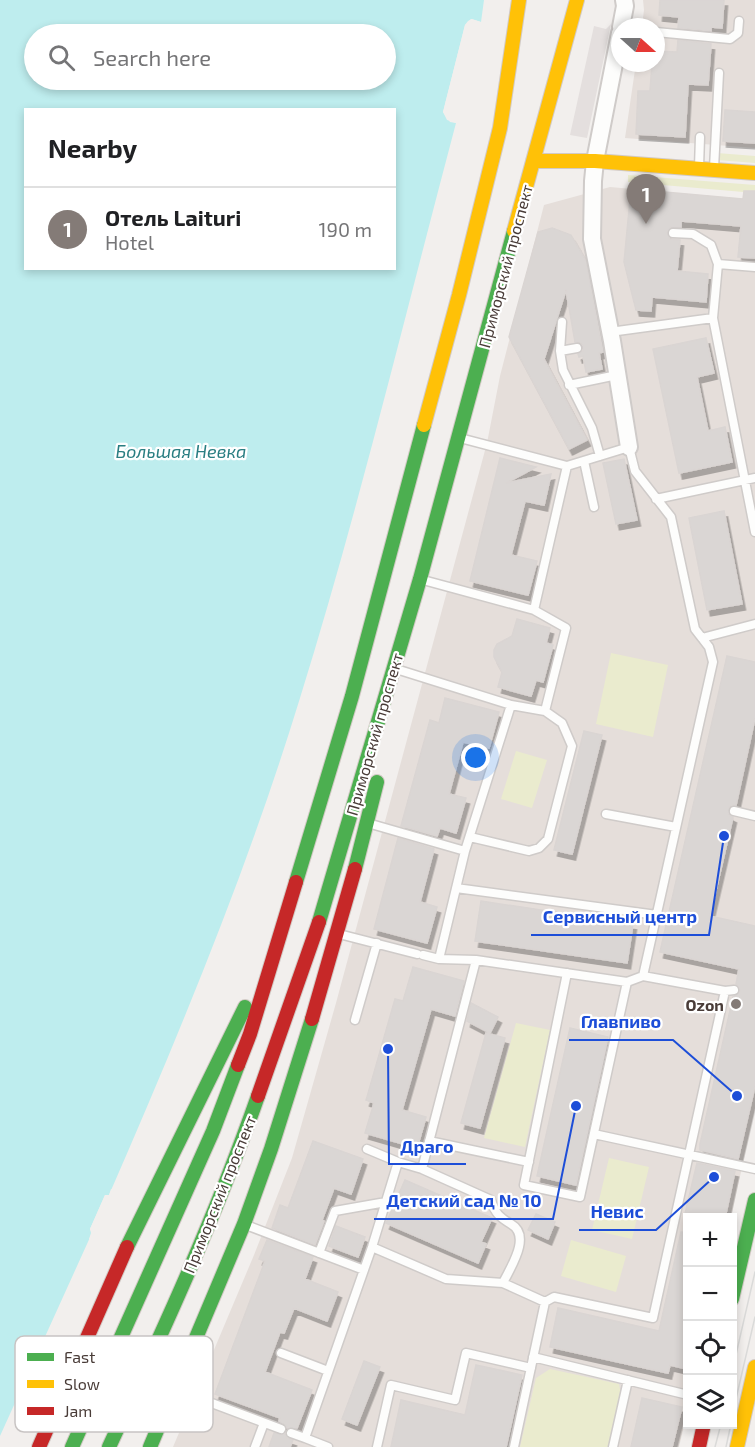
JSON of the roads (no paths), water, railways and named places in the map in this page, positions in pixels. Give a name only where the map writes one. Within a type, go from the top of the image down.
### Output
[{"type":"main road","name":"Приморский проспект","points":[[122,1336],[213,1131],[250,1034],[352,696],[459,295],[500,128],[519,0]]},
{"type":"main road","name":"Приморский проспект","points":[[161,1336],[242,1142],[317,930],[420,579],[578,0]]},
{"type":"main road","points":[[533,161],[595,161],[755,173]]},
{"type":"main road","points":[[199,1336],[270,1151],[337,933],[377,788],[372,743]]},
{"type":"main road","points":[[88,1336],[131,1238],[281,934]]},
{"type":"main road","points":[[737,1277],[755,1200]]},
{"type":"main road","points":[[737,1447],[755,1367]]},
{"type":"main road","points":[[699,1447],[703,1429]]},
{"type":"main road","points":[[39,1447],[46,1432]]},
{"type":"main road","name":"Приморский проспект","points":[[72,1447],[79,1432]]},
{"type":"main road","name":"Приморский проспект","points":[[110,1447],[117,1432]]},
{"type":"main road","points":[[150,1447],[157,1432]]},
{"type":"street","points":[[624,0],[624,18]]},
{"type":"street","points":[[612,72],[595,161],[592,239],[628,447]]},
{"type":"lane","points":[[665,33],[730,39],[738,33],[739,21]]},
{"type":"lane","points":[[714,170],[719,73]]},
{"type":"lane","points":[[699,169],[700,137]]},
{"type":"lane","points":[[673,232],[693,234],[711,246],[718,264],[713,318],[755,532]]},
{"type":"lane","points":[[718,264],[755,267]]},
{"type":"lane","points":[[609,338],[713,318]]},
{"type":"lane","points":[[562,322],[560,351],[563,370],[592,428],[600,456]]},
{"type":"lane","points":[[560,351],[577,348]]},
{"type":"lane","points":[[569,385],[617,375]]},
{"type":"lane","points":[[458,437],[567,466],[628,447],[635,471],[671,517],[695,629],[709,647],[713,662],[643,976]]},
{"type":"lane","points":[[584,461],[594,507]]},
{"type":"lane","points":[[534,610],[567,466]]},
{"type":"lane","points":[[656,498],[755,478]]},
{"type":"lane","points":[[420,579],[534,610],[566,628],[545,711]]},
{"type":"lane","points":[[702,638],[755,624]]},
{"type":"lane","points":[[393,668],[511,705],[545,711],[562,723],[572,746],[548,839],[539,848],[529,851],[470,837]]},
{"type":"lane","points":[[440,959],[465,851],[511,705]]},
{"type":"lane","points":[[682,800],[693,802]]},
{"type":"lane","points":[[734,812],[755,816]]},
{"type":"lane","points":[[606,814],[676,827]]},
{"type":"lane","points":[[367,823],[465,851]]},
{"type":"lane","points":[[456,888],[657,915]]},
{"type":"lane","points":[[337,933],[440,959],[476,960],[627,982],[643,976],[730,991],[653,1318],[554,1297],[545,1302],[514,1447]]},
{"type":"lane","points":[[355,1020],[376,943]]},
{"type":"lane","points":[[422,1169],[476,960]]},
{"type":"lane","points":[[567,973],[524,1185],[580,1197],[627,982]]},
{"type":"lane","points":[[594,1134],[755,1169]]},
{"type":"lane","points":[[429,1141],[529,1162]]},
{"type":"lane","points":[[367,1149],[422,1169],[491,1200],[494,1210],[501,1219],[514,1225],[520,1233],[521,1242],[503,1283]]},
{"type":"lane","points":[[304,1438],[372,1247],[398,1162]]},
{"type":"lane","points":[[320,1253],[335,1211],[386,1202]]},
{"type":"lane","points":[[243,1224],[364,1270]]},
{"type":"lane","points":[[372,1247],[446,1279],[503,1283],[545,1302]]},
{"type":"lane","points":[[281,1353],[328,1371]]},
{"type":"lane","points":[[377,1447],[391,1385],[456,1400],[466,1353],[531,1368]]},
{"type":"lane","points":[[533,1357],[683,1394]]},
{"type":"lane","points":[[613,1447],[628,1380]]},
{"type":"lane","points":[[213,1404],[281,1429]]},
{"type":"lane","points":[[255,1447],[264,1423]]},
{"type":"lane","points":[[291,1433],[328,1447]]},
{"type":"water","name":"Большая Невка","points":[[0,0],[484,0],[481,22],[471,19],[465,25],[443,112],[450,122],[456,123],[342,555],[280,761],[212,949],[109,1195],[105,1195],[90,1229],[92,1233],[45,1336],[15,1336],[15,1403],[0,1436]]},
{"type":"tram line","points":[[737,1350],[755,1272]]},
{"type":"tram line","points":[[737,1394],[755,1317]]},
{"type":"tram line","points":[[715,1447],[720,1429]]},
{"type":"tram line","points":[[726,1447],[730,1429]]},
{"type":"place","name":"Отель Laituri","points":[[646,224]]},
{"type":"place","name":"Сервисный центр","points":[[724,836]]},
{"type":"place","name":"Ozon","points":[[736,1004]]},
{"type":"place","name":"Драго","points":[[388,1049]]},
{"type":"place","name":"Главпиво","points":[[737,1096]]},
{"type":"place","name":"Детский сад № 10","points":[[576,1106]]},
{"type":"place","name":"Невис","points":[[714,1177]]}]
